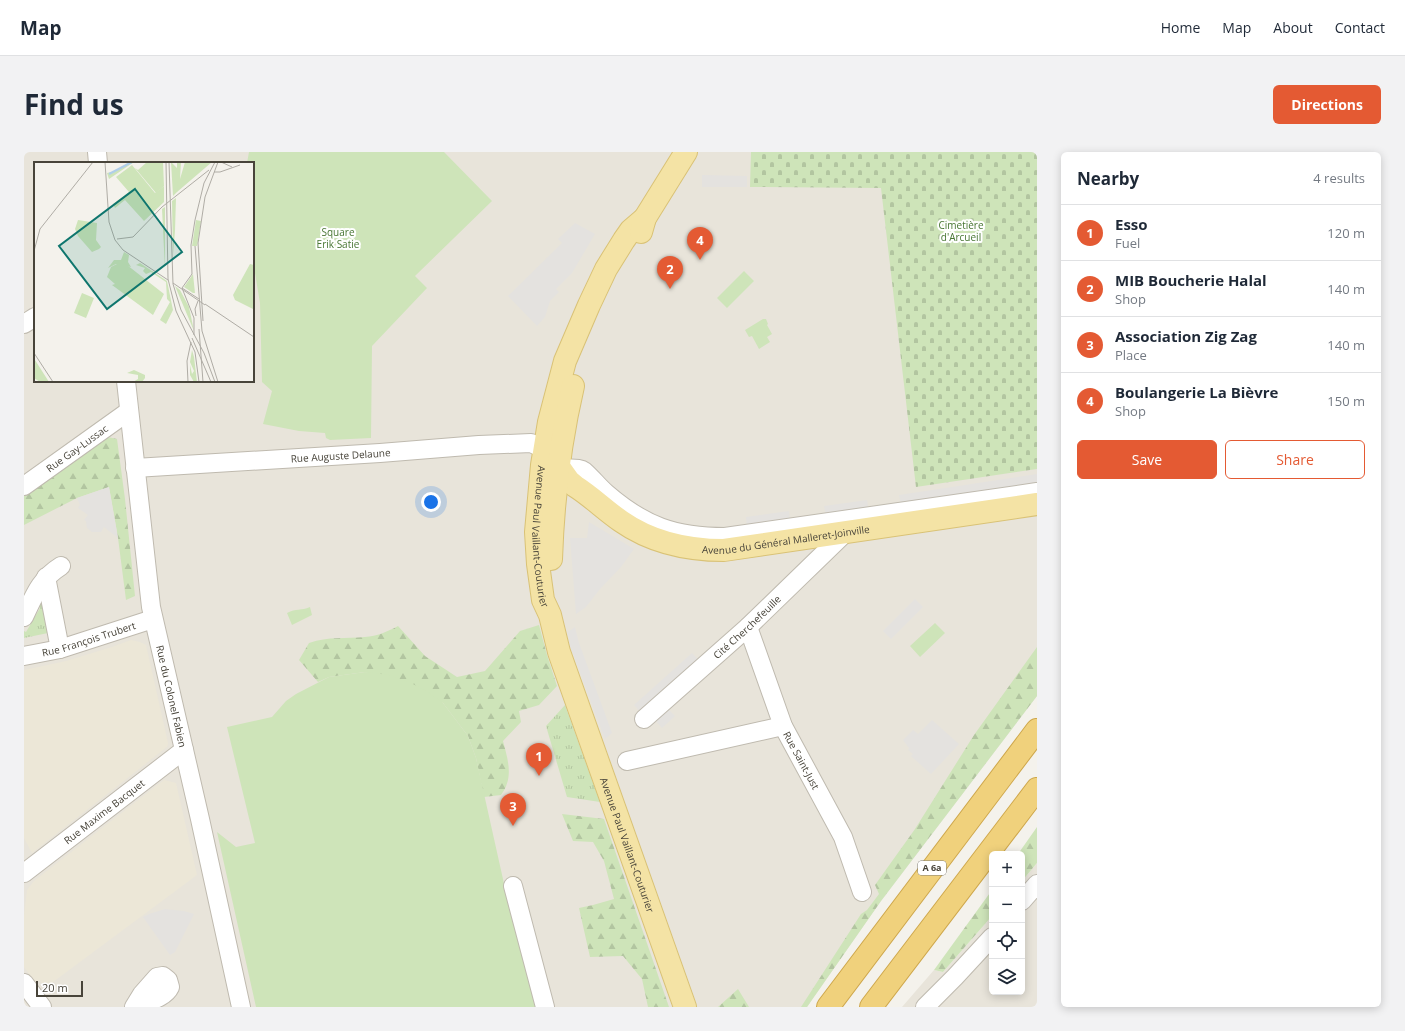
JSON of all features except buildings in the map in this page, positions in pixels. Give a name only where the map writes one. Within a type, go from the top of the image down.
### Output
[{"type":"highway","name":"A 6a","points":[[828,1007],[1037,730]]},
{"type":"highway","points":[[871,1007],[1037,789]]},
{"type":"main road","name":"Avenue Paul Vaillant-Couturier","points":[[550,615],[552,531],[559,467],[568,406],[583,349],[607,296],[641,232],[645,218],[686,152]]},
{"type":"main road","name":"Avenue Paul Vaillant-Couturier","points":[[645,218],[631,230],[606,269],[565,361],[544,451],[536,532],[540,586],[543,600],[550,615],[569,685],[685,1007]]},
{"type":"main road","name":"Avenue du Général Malleret-Joinville","points":[[559,467],[569,481],[620,520],[651,538],[677,545],[701,549],[724,550],[1037,504]]},
{"type":"street","points":[[97,152],[98,162]]},
{"type":"street","points":[[24,324],[34,318]]},
{"type":"street","name":"Rue du Colonel Fabien","points":[[126,382],[153,619],[184,750],[241,1007]]},
{"type":"street","name":"Rue Gay-Lussac","points":[[24,486],[129,411]]},
{"type":"street","name":"Rue Auguste Delaune","points":[[135,468],[524,443],[537,445],[544,451]]},
{"type":"street","name":"Avenue du Général Malleret-Joinville","points":[[544,451],[559,467],[583,470],[604,492],[645,521],[675,532],[706,537],[725,538],[1037,492]]},
{"type":"street","name":"Cité Cherchefeuille","points":[[644,719],[748,627],[846,532]]},
{"type":"street","points":[[24,617],[46,577],[61,566]]},
{"type":"street","points":[[46,577],[60,648]]},
{"type":"street","name":"Rue François Trubert","points":[[24,656],[60,648],[153,619]]},
{"type":"street","name":"Rue Saint-Just","points":[[748,627],[783,726],[843,837],[862,892]]},
{"type":"street","points":[[627,761],[783,726]]},
{"type":"street","name":"Rue Maxime Bacquet","points":[[24,873],[184,750]]},
{"type":"street","points":[[1025,898],[1037,884]]},
{"type":"street","points":[[513,886],[546,1007]]},
{"type":"street","points":[[925,1007],[955,978],[989,940]]},
{"type":"street","points":[[24,984],[42,1007]]},
{"type":"shaded area","points":[[24,152],[1037,152],[1037,696],[881,901],[807,1007],[24,1007]]},
{"type":"shaded area","points":[[702,175],[747,176],[747,187],[702,187]]},
{"type":"shaded area","points":[[575,223],[595,234],[572,273],[556,289],[559,292],[550,301],[545,317],[537,326],[508,296],[562,243],[558,239]]},
{"type":"shaded area","points":[[1037,474],[1037,486],[901,506],[899,495]]},
{"type":"shaded area","points":[[109,487],[118,538],[104,527],[101,532],[92,532],[87,528],[86,521],[84,520],[88,515],[78,508],[80,505],[77,498]]},
{"type":"shaded area","points":[[867,500],[869,511],[826,517],[824,506]]},
{"type":"shaded area","points":[[789,511],[790,523],[747,528],[746,517]]},
{"type":"shaded area","points":[[589,522],[634,549],[621,567],[600,589],[586,607],[576,614],[570,538],[587,538]]},
{"type":"shaded area","points":[[915,599],[923,607],[891,639],[883,631]]},
{"type":"shaded area","points":[[575,627],[579,643],[612,733],[605,739],[570,646],[568,632]]},
{"type":"shaded area","points":[[131,640],[146,645],[168,743],[167,747],[32,853],[24,838],[24,670],[66,661]]},
{"type":"shaded area","points":[[692,653],[708,670],[667,708],[675,716],[662,728],[654,719],[642,714],[634,705]]},
{"type":"shaded area","points":[[932,720],[959,744],[931,774],[911,756],[913,754],[908,750],[909,748],[903,740],[913,730],[918,734]]},
{"type":"shaded area","points":[[164,780],[176,783],[197,875],[45,988],[40,981],[35,981],[32,978],[24,967],[24,916],[27,890],[34,881]]},
{"type":"shaded area","points":[[1037,863],[1037,1007],[902,1007],[934,970],[943,972],[989,919],[989,995],[1025,995],[1025,877]]},
{"type":"shaded area","points":[[165,909],[184,911],[194,914],[175,952],[170,955],[143,917]]},
{"type":"green space","name":"Square Erik Satie","points":[[249,152],[444,152],[492,201],[415,276],[427,288],[372,346],[371,438],[330,440],[326,438],[325,433],[299,431],[263,424],[272,391],[262,382],[260,303],[254,267],[254,162],[247,162]]},
{"type":"green space","name":"Cimetière d'Arcueil","points":[[751,152],[1037,152],[1037,469],[916,487],[881,188],[750,187]]},
{"type":"green space","points":[[744,271],[754,281],[727,308],[717,298]]},
{"type":"green space","points":[[763,319],[766,319],[767,325],[772,334],[767,337],[770,342],[759,349],[752,336],[749,337],[745,330]]},
{"type":"green space","points":[[103,436],[117,439],[135,596],[126,600],[118,538],[109,487],[77,498],[24,525],[24,494]]},
{"type":"green space","points":[[41,596],[48,633],[24,638],[24,631],[26,632],[40,608],[35,604]]},
{"type":"green space","points":[[310,607],[312,615],[292,625],[287,613]]},
{"type":"green space","points":[[935,623],[945,633],[920,657],[910,646]]},
{"type":"green space","points":[[539,625],[557,686],[539,705],[519,711],[521,722],[503,741],[508,762],[509,775],[508,782],[501,795],[484,797],[476,758],[468,736],[443,703],[365,672],[329,677],[318,682],[299,660],[309,643],[330,639],[374,636],[398,626],[425,656],[457,677],[485,671],[520,631]]},
{"type":"green space","points":[[1037,647],[1037,696],[881,901],[807,1007],[801,1007],[861,914],[867,910],[879,894],[875,885],[915,829],[974,735]]},
{"type":"green space","points":[[365,672],[389,675],[411,683],[428,692],[443,703],[468,736],[476,758],[511,915],[542,1007],[256,1007],[217,832],[236,847],[255,843],[227,727],[272,717],[286,701],[296,694],[329,677]]},
{"type":"green space","points":[[565,705],[600,802],[567,797],[546,726]]},
{"type":"green space","points":[[562,814],[604,819],[669,1007],[648,1007],[642,979],[623,956],[590,957],[579,908],[614,899],[604,861],[593,842],[573,841]]},
{"type":"green space","points":[[1037,827],[1037,863],[1025,877],[1025,851],[1020,851]]},
{"type":"green space","points":[[989,894],[989,919],[943,972],[934,970]]},
{"type":"green space","points":[[738,989],[749,1007],[718,1007]]},
{"type":"place","name":"Boulangerie La Bièvre","points":[[700,260]]},
{"type":"place","name":"MIB Boucherie Halal","points":[[670,289]]},
{"type":"place","name":"Esso","points":[[539,776]]},
{"type":"place","name":"Association Zig Zag","points":[[513,826]]}]
